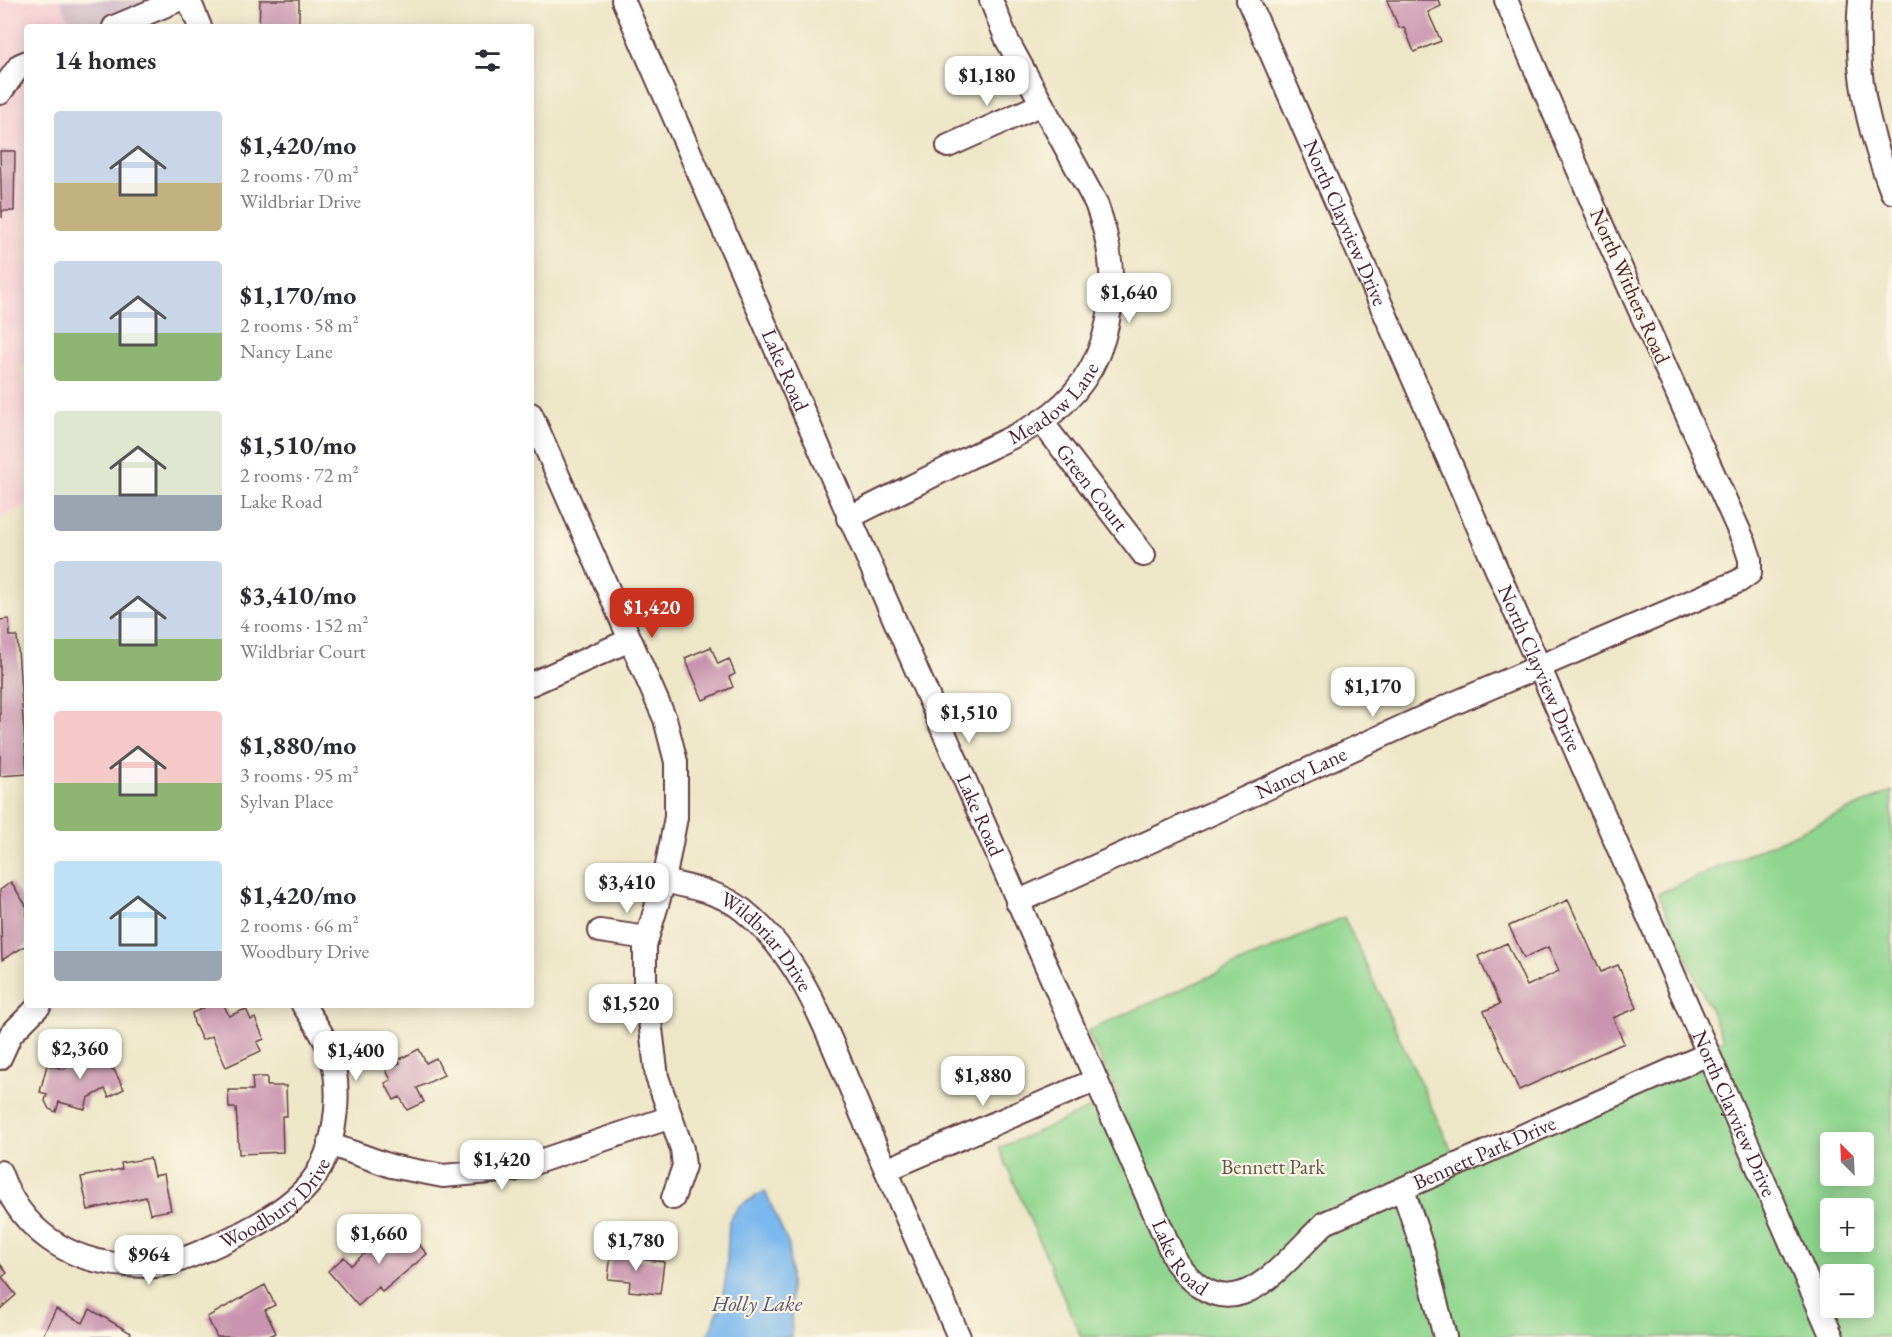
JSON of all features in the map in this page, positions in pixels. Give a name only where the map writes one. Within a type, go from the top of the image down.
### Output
[{"type":"street","points":[[121,24],[178,0]]},
{"type":"street","points":[[189,0],[199,24]]},
{"type":"street","name":"Lake Road","points":[[623,0],[1017,902],[1181,1271],[1196,1296],[1214,1308],[1243,1310],[1262,1294],[1307,1240],[1326,1222],[1402,1190]]},
{"type":"street","name":"Meadow Lane","points":[[848,518],[1041,421],[1074,392],[1088,374],[1106,335],[1113,291],[1108,240],[1096,203],[1007,40],[991,0]]},
{"type":"street","name":"North Clayview Drive","points":[[1248,0],[1832,1337]]},
{"type":"street","name":"North Withers Road","points":[[1506,0],[1610,244],[1745,544],[1750,559],[1750,573]]},
{"type":"street","points":[[1860,0],[1858,49],[1866,114],[1873,141],[1892,192]]},
{"type":"street","points":[[0,93],[20,65],[24,63]]},
{"type":"street","points":[[948,146],[1042,104]]},
{"type":"street","points":[[534,421],[665,719],[676,762],[676,817],[664,881],[647,938],[645,981],[657,1077],[682,1149],[684,1167],[673,1198]]},
{"type":"street","name":"Green Court","points":[[1041,421],[1144,555]]},
{"type":"street","name":"Nancy Lane","points":[[1017,902],[1538,667],[1739,580],[1750,573]]},
{"type":"street","points":[[534,683],[630,640]]},
{"type":"street","name":"Wildbriar Drive","points":[[664,881],[710,892],[738,907],[779,948],[813,1001],[959,1337]]},
{"type":"street","points":[[600,931],[647,938]]},
{"type":"street","points":[[0,1058],[11,1035],[37,1008]]},
{"type":"street","name":"Woodbury Drive","points":[[0,1172],[24,1218],[46,1239],[69,1252],[111,1264],[155,1266],[225,1241],[276,1214],[320,1170],[329,1144],[335,1112],[335,1077],[328,1047],[305,1008]]},
{"type":"street","name":"Bennett Park Drive","points":[[1444,1337],[1422,1247],[1402,1190],[1708,1054]]},
{"type":"street","points":[[886,1170],[1096,1080]]},
{"type":"street","name":"Woodbury Drive","points":[[329,1144],[391,1166],[443,1176],[513,1170],[671,1117]]},
{"type":"shaded area","points":[[0,0],[60,0],[71,24],[24,24],[24,365],[19,368],[24,382],[24,506],[0,517]]},
{"type":"shaded area","points":[[60,0],[161,0],[104,24],[71,24]]},
{"type":"green space","name":"Bennett Park","points":[[1892,791],[1892,1337],[1081,1337],[999,1148],[1119,1096],[1087,1031],[1344,917],[1454,1156],[1724,1040],[1658,894]]},
{"type":"water","name":"Holly Lake","points":[[765,1191],[789,1246],[792,1337],[707,1337],[721,1305],[726,1277],[729,1221],[739,1206]]},
{"type":"building","points":[[260,0],[299,0],[299,24],[259,24]]},
{"type":"building","points":[[1387,0],[1438,0],[1441,6],[1428,12],[1441,41],[1414,52],[1404,27],[1399,28]]},
{"type":"building","points":[[0,151],[15,151],[14,211],[2,211],[2,218]]},
{"type":"building","points":[[9,619],[10,636],[17,636],[24,733],[24,774],[0,776],[0,620]]},
{"type":"building","points":[[711,647],[718,664],[729,659],[735,674],[729,677],[733,687],[703,700],[685,658]]},
{"type":"building","points":[[11,882],[24,902],[24,947],[2,960],[0,890]]},
{"type":"building","points":[[1568,900],[1601,972],[1618,965],[1637,1008],[1613,1018],[1624,1043],[1519,1090],[1484,1011],[1500,1004],[1478,956],[1507,943],[1527,986],[1559,971],[1548,947],[1524,958],[1509,926]]},
{"type":"building","points":[[204,1008],[225,1008],[229,1016],[246,1009],[251,1020],[255,1018],[264,1039],[257,1042],[261,1051],[226,1067],[212,1036],[202,1040],[192,1013]]},
{"type":"building","points":[[92,1041],[107,1068],[114,1070],[124,1089],[109,1097],[105,1089],[88,1098],[85,1109],[59,1102],[56,1112],[49,1109],[45,1101],[47,1094],[40,1092],[47,1065],[64,1069],[81,1060],[76,1050]]},
{"type":"building","points":[[419,1049],[426,1063],[436,1058],[444,1075],[417,1088],[424,1102],[407,1110],[400,1097],[394,1100],[385,1083],[391,1080],[386,1070],[400,1063],[398,1060]]},
{"type":"building","points":[[252,1077],[267,1077],[267,1086],[286,1086],[287,1116],[282,1116],[283,1152],[239,1154],[236,1108],[229,1108],[228,1090],[253,1090]]},
{"type":"building","points":[[150,1158],[154,1176],[164,1174],[171,1210],[150,1214],[146,1197],[88,1210],[81,1177],[122,1169],[121,1163]]},
{"type":"building","points":[[401,1223],[427,1254],[382,1292],[379,1287],[358,1306],[328,1271],[344,1257],[351,1265]]},
{"type":"building","points":[[612,1246],[625,1247],[623,1257],[664,1262],[660,1294],[629,1291],[630,1281],[608,1279]]},
{"type":"building","points":[[0,1264],[7,1273],[2,1277],[16,1295],[0,1309]]},
{"type":"building","points":[[265,1285],[275,1305],[265,1310],[276,1333],[267,1337],[217,1337],[207,1317]]},
{"type":"building","points":[[56,1309],[83,1323],[90,1309],[131,1333],[128,1337],[42,1337]]}]
